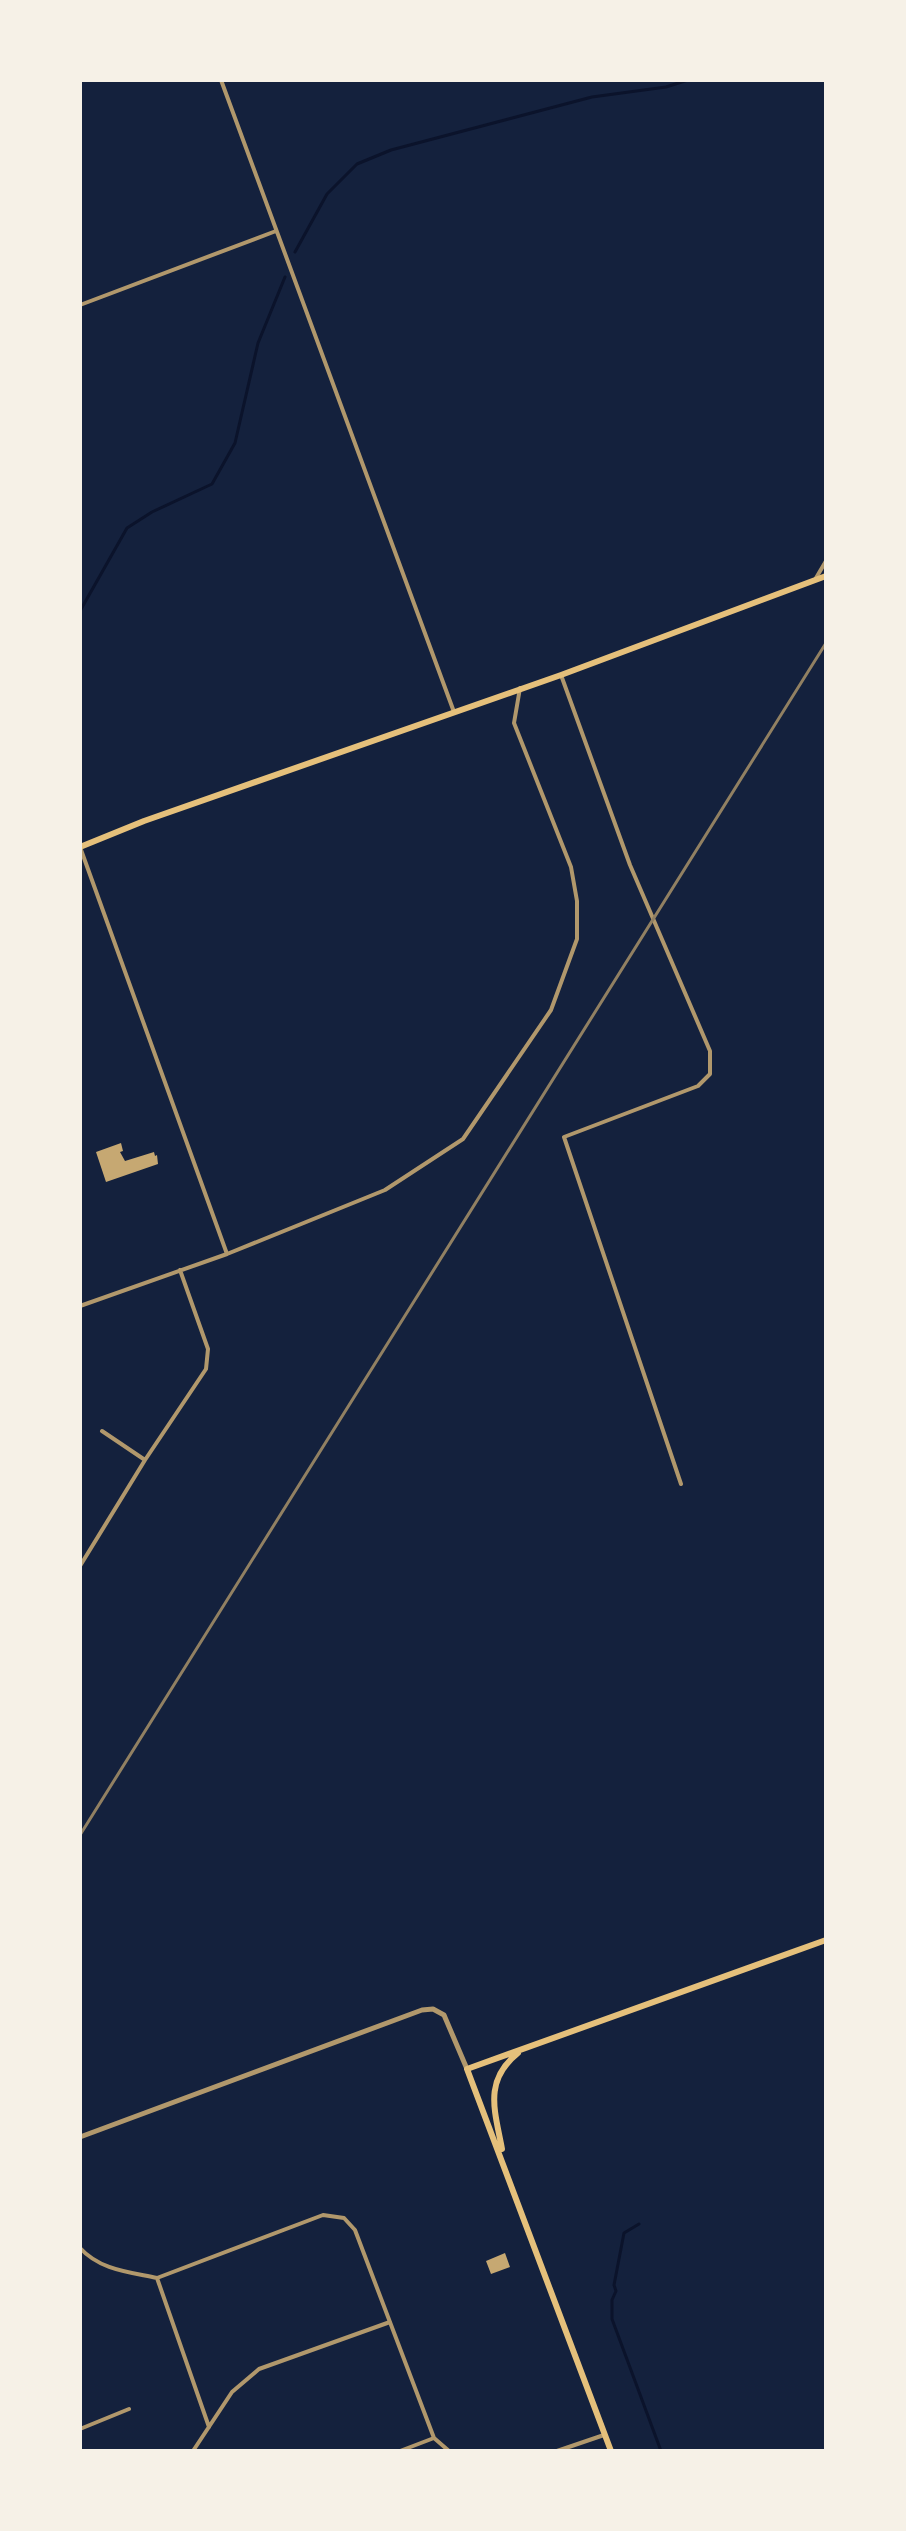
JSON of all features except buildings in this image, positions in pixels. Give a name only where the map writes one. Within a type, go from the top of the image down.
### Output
[{"type":"main road","points":[[80,846],[561,675],[826,576]]},
{"type":"main road","points":[[611,2451],[467,2069],[826,1940]]},
{"type":"main road","points":[[504,2163],[492,2101],[500,2075],[524,2048]]},
{"type":"street","points":[[221,80],[455,713]]},
{"type":"street","points":[[80,305],[277,231]]},
{"type":"street","points":[[815,580],[826,561]]},
{"type":"street","points":[[561,675],[630,865],[710,1051],[710,1074],[698,1086],[564,1137],[681,1484]]},
{"type":"street","points":[[80,1306],[227,1254],[385,1190],[463,1139],[551,1010],[577,939],[577,901],[571,867],[514,723],[520,688]]},
{"type":"street","points":[[80,846],[227,1254]]},
{"type":"street","points":[[80,1566],[206,1369],[208,1349],[180,1270]]},
{"type":"street","points":[[102,1431],[145,1460]]},
{"type":"street","points":[[80,2137],[422,2010],[433,2009],[444,2015],[467,2069]]},
{"type":"street","points":[[80,2248],[105,2267],[157,2278],[323,2215],[344,2218],[355,2230],[434,2438],[449,2451]]},
{"type":"street","points":[[157,2278],[209,2427]]},
{"type":"street","points":[[193,2451],[232,2392],[259,2369],[391,2322]]},
{"type":"street","points":[[80,2429],[129,2409]]},
{"type":"street","points":[[557,2451],[605,2434]]},
{"type":"street","points":[[400,2451],[434,2438]]},
{"type":"waterway","points":[[295,252],[327,194],[357,164],[391,150],[592,97],[666,87],[688,80]]},
{"type":"waterway","points":[[80,611],[127,528],[152,512],[212,484],[235,443],[258,343],[285,277]]},
{"type":"waterway","points":[[639,2224],[624,2233],[614,2285],[612,2319],[661,2451]]},
{"type":"railway","points":[[80,1835],[826,643]]}]
